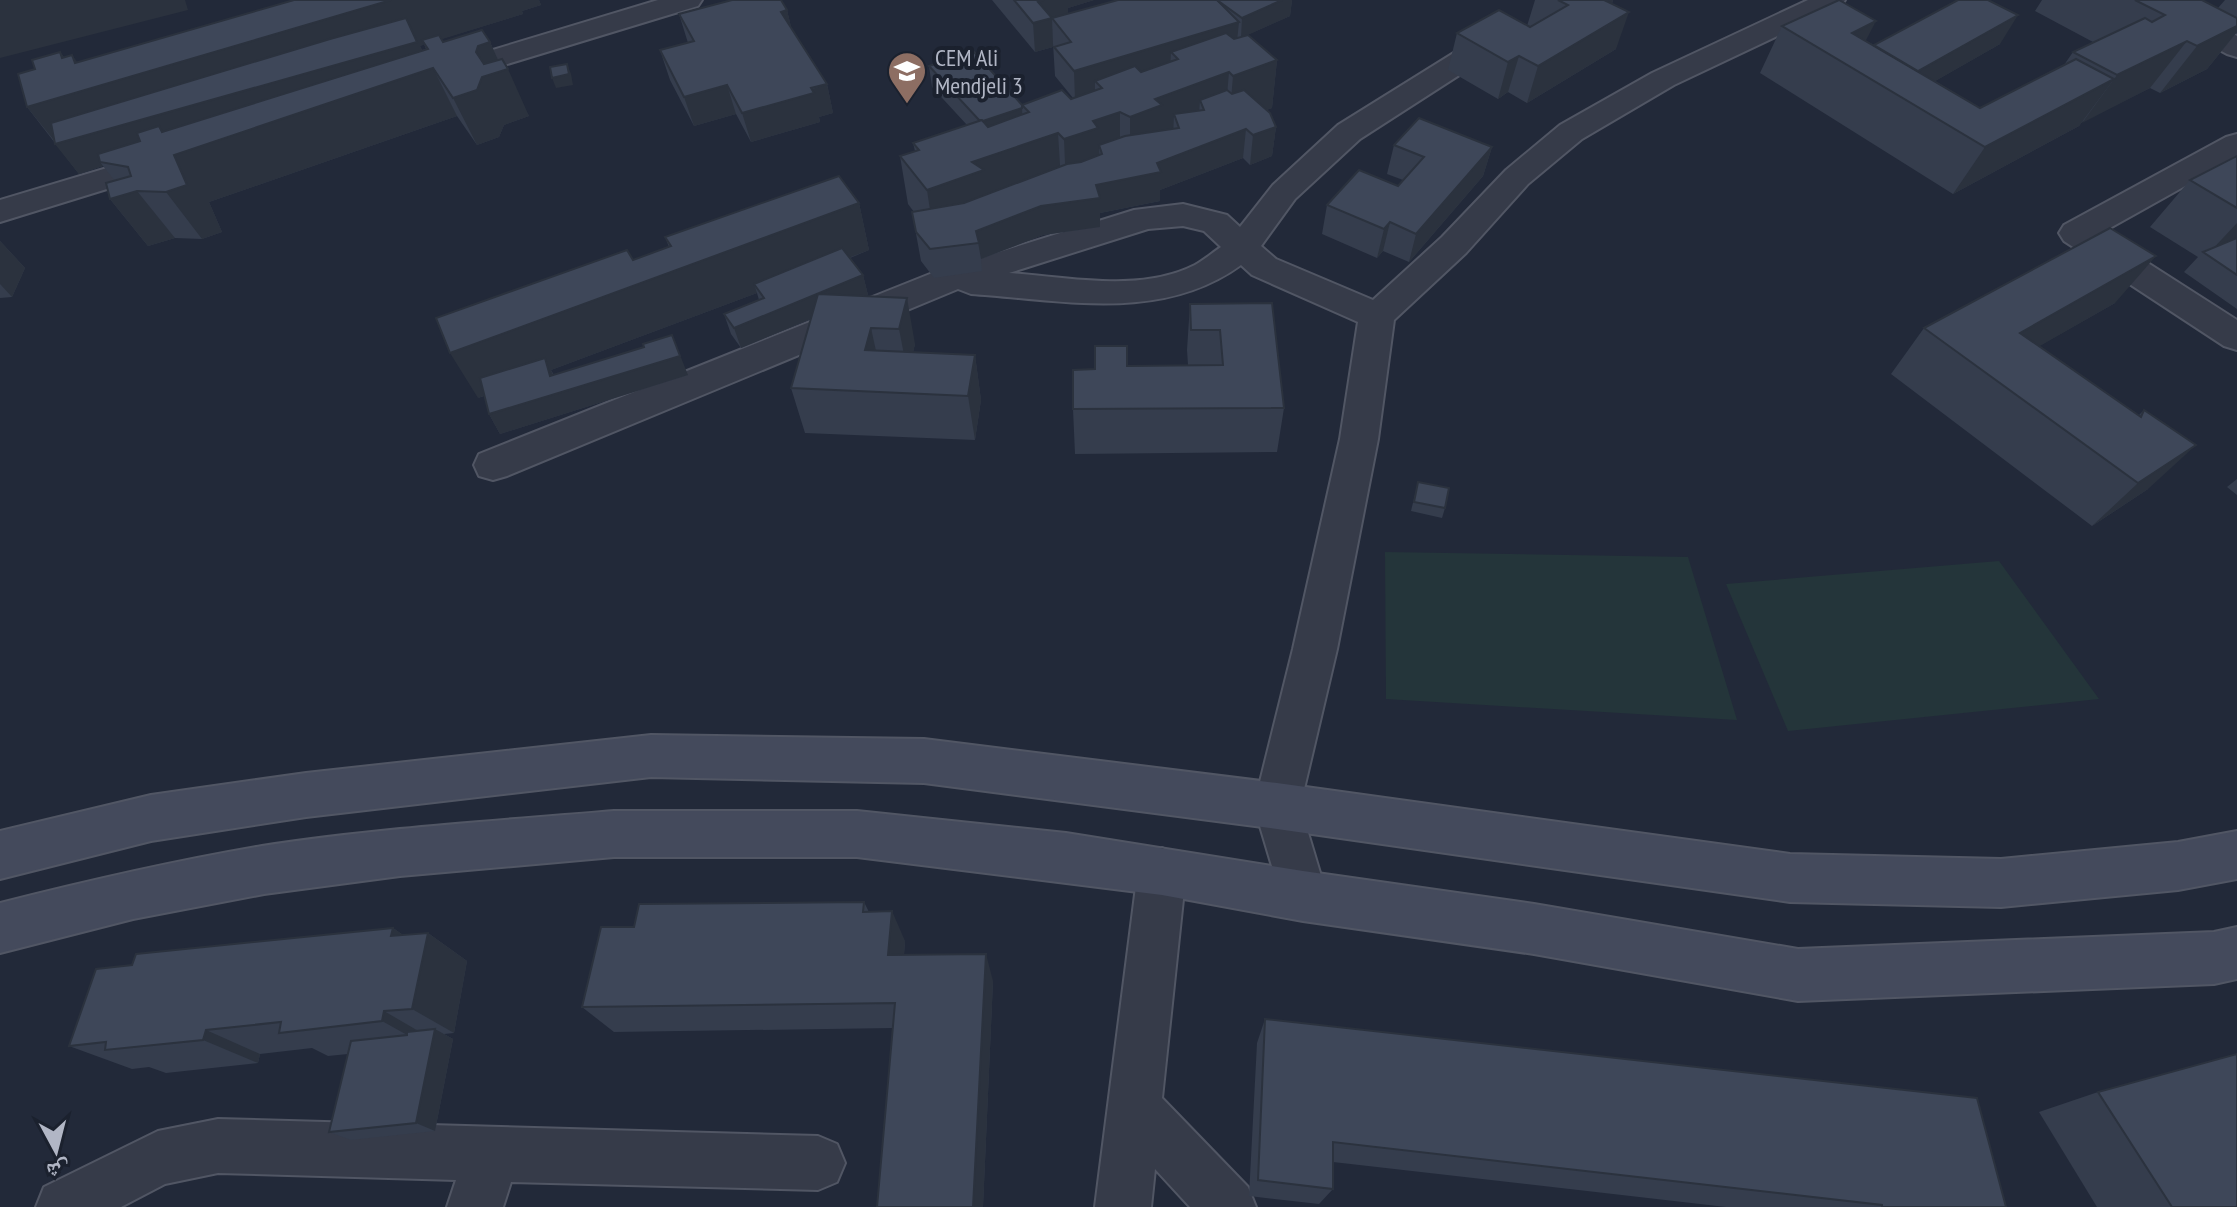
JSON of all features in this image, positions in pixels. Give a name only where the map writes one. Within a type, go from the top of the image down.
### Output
[{"type":"main road","points":[[0,855],[151,818],[306,795],[651,756],[924,761],[1277,806],[1790,878],[2001,883],[2178,866],[2237,855]]},
{"type":"main road","points":[[0,928],[133,894],[264,870],[400,852],[614,834],[857,834],[1051,855],[1162,871],[1303,896],[1534,929],[1798,975],[2214,958],[2237,953]]},
{"type":"street","points":[[411,85],[617,9],[688,0]]},
{"type":"street","points":[[1303,896],[1277,806],[1315,649],[1359,439],[1377,316],[1454,245],[1517,177],[1571,132],[1663,79],[1831,0]]},
{"type":"street","points":[[2149,0],[2237,48]]},
{"type":"street","points":[[947,280],[1131,293],[1171,286],[1207,273],[1241,249],[1284,192],[1349,132],[1510,31]]},
{"type":"street","points":[[2237,144],[2076,233],[2237,337]]},
{"type":"street","points":[[0,211],[198,150]]},
{"type":"street","points":[[493,465],[947,280],[1146,218],[1183,215],[1215,223],[1264,267],[1377,316]]},
{"type":"street","points":[[1123,1207],[1162,871]]},
{"type":"street","points":[[1135,1108],[1228,1207]]},
{"type":"street","points":[[64,1207],[158,1158],[218,1146],[818,1163]]},
{"type":"street","points":[[475,1207],[492,1154]]},
{"type":"shaded area","points":[[1385,552],[1688,557],[1737,720],[1386,699]]},
{"type":"shaded area","points":[[1999,561],[2099,699],[1788,731],[1726,584]]},
{"type":"building","points":[[294,0],[391,0],[27,107],[18,74],[35,69],[32,60],[60,52],[62,58],[72,55],[75,63]]},
{"type":"building","points":[[732,0],[781,0],[787,10],[781,12],[827,84],[811,88],[814,93],[742,113],[727,85],[684,97],[660,50],[694,41],[679,14]]},
{"type":"building","points":[[1014,0],[1044,0],[1038,2],[1052,18],[1033,23]]},
{"type":"building","points":[[1118,0],[1217,0],[1239,22],[1074,71],[1054,47],[1071,42],[1052,18]]},
{"type":"building","points":[[1217,0],[1282,0],[1242,18]]},
{"type":"building","points":[[1558,0],[1608,0],[1629,12],[1538,66],[1519,56],[1508,62],[1457,33],[1499,10],[1530,27],[1568,5]]},
{"type":"building","points":[[1839,0],[1876,21],[1852,33],[1980,108],[2076,59],[2114,79],[1985,147],[1782,26]]},
{"type":"building","points":[[1958,0],[1988,0],[2018,15],[1918,71],[1874,45]]},
{"type":"building","points":[[2135,0],[2202,0],[2237,18],[2237,26],[2197,46],[2187,41],[2117,75],[2073,52],[2145,18],[2152,22],[2165,15]]},
{"type":"building","points":[[406,18],[417,42],[55,144],[51,123]]},
{"type":"building","points":[[482,30],[490,42],[478,46],[476,52],[484,64],[502,59],[508,69],[482,77],[477,90],[453,98],[433,68],[174,155],[187,185],[166,192],[137,191],[110,199],[106,183],[131,176],[128,167],[100,162],[98,154],[140,141],[137,133],[159,126],[162,132],[428,49],[422,40],[439,35],[443,42]]},
{"type":"building","points":[[1226,33],[1234,39],[1248,35],[1277,60],[1233,76],[1229,72],[1155,99],[1162,105],[1130,117],[1120,112],[1093,121],[1098,128],[1064,139],[1058,133],[972,162],[984,170],[927,190],[900,156],[919,150],[913,143],[982,120],[988,127],[1029,112],[1022,105],[1062,90],[1071,99],[1102,88],[1095,81],[1135,66],[1141,72],[1178,59],[1171,52]]},
{"type":"building","points":[[974,52],[1022,108],[979,120],[929,66]]},
{"type":"building","points":[[567,64],[569,74],[552,78],[550,67]]},
{"type":"building","points":[[1227,90],[1232,94],[1244,90],[1270,113],[1276,127],[1253,135],[1246,129],[1157,163],[1161,172],[1096,185],[1100,198],[1041,206],[976,231],[979,243],[930,249],[916,232],[912,212],[964,203],[1067,164],[1081,162],[1102,154],[1099,145],[1125,136],[1179,128],[1174,114],[1204,110],[1200,100]]},
{"type":"building","points":[[1419,118],[1492,147],[1416,234],[1390,222],[1384,229],[1327,205],[1359,170],[1398,186],[1424,157],[1394,145]]},
{"type":"building","points":[[2237,156],[2237,208],[2190,180]]},
{"type":"building","points":[[839,176],[859,203],[450,353],[436,318],[627,250],[633,260],[671,246],[665,237]]},
{"type":"building","points":[[2110,228],[2156,256],[2020,333],[2141,417],[2144,410],[2196,445],[2138,483],[1924,328]]},
{"type":"building","points":[[2237,238],[2237,275],[2203,252]]},
{"type":"building","points":[[842,248],[863,275],[734,328],[724,314],[764,298],[754,284]]},
{"type":"building","points":[[818,294],[907,298],[899,329],[871,328],[865,350],[975,355],[968,396],[791,388]]},
{"type":"building","points":[[1272,303],[1284,408],[1073,409],[1073,370],[1095,369],[1095,346],[1127,346],[1127,366],[1223,365],[1220,330],[1191,330],[1190,304]]},
{"type":"building","points":[[672,335],[680,356],[489,414],[480,378],[545,358],[550,376],[644,347],[643,344]]},
{"type":"building","points":[[1418,482],[1449,488],[1445,508],[1414,502]]},
{"type":"building","points":[[864,902],[863,912],[892,911],[888,955],[986,954],[973,1207],[877,1207],[895,1003],[582,1007],[601,927],[634,927],[639,904]]},
{"type":"building","points":[[393,928],[391,936],[428,933],[412,1009],[384,1011],[382,1021],[279,1033],[281,1022],[206,1030],[203,1040],[105,1050],[106,1042],[69,1046],[96,969],[132,965],[136,954]]},
{"type":"building","points":[[1265,1019],[1977,1098],[2006,1207],[1882,1207],[1333,1142],[1333,1189],[1258,1180]]},
{"type":"building","points":[[435,1029],[416,1123],[329,1132],[351,1041]]},
{"type":"building","points":[[2237,1054],[2237,1207],[2172,1207],[2098,1092]]},
{"type":"place","name":"CEM Ali Mendjeli 3","points":[[907,105]]}]
